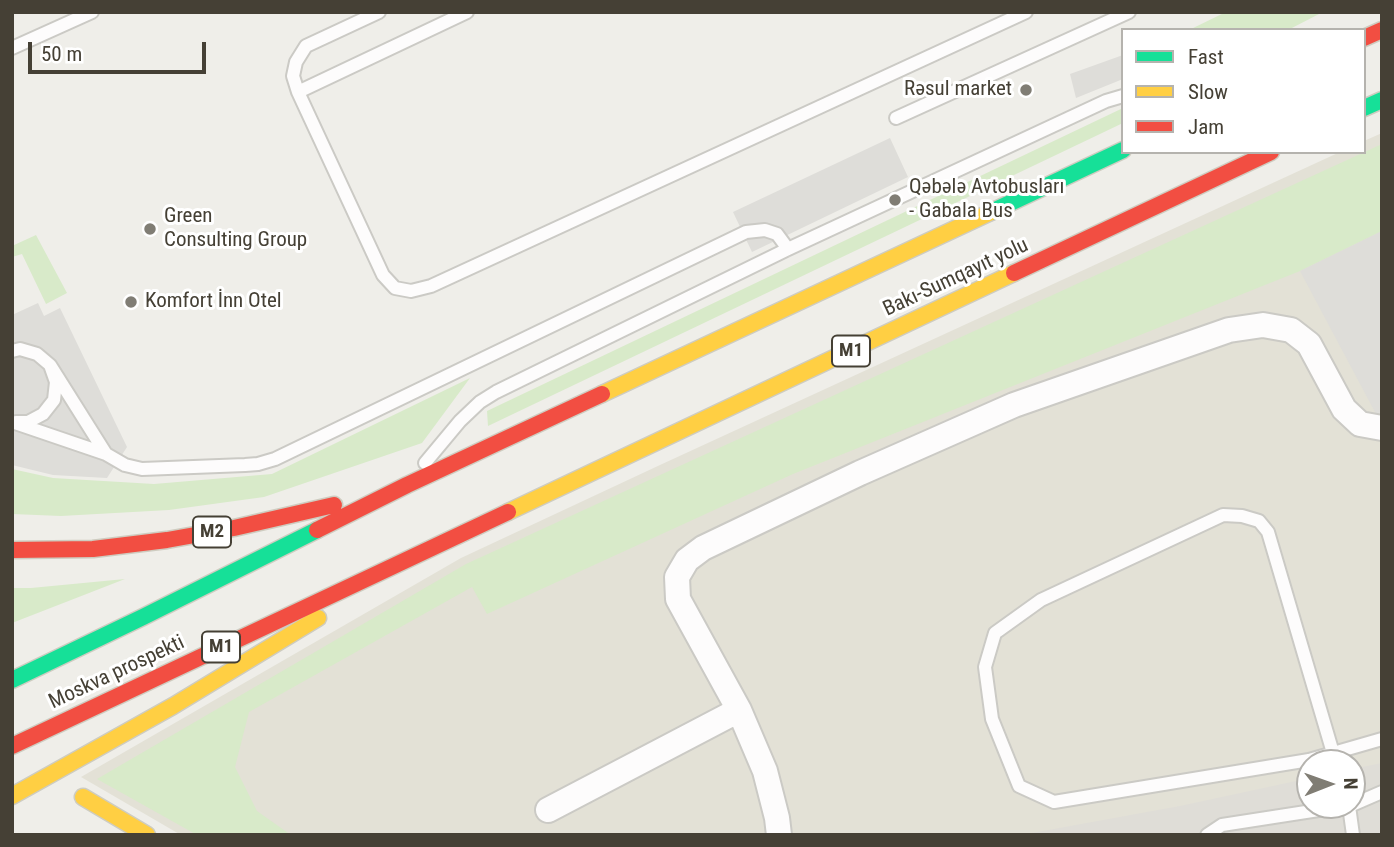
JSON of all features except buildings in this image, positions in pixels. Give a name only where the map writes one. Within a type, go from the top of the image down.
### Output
[{"type":"main road","points":[[1366,37],[1382,30]]},
{"type":"main road","points":[[1366,107],[1382,100]]},
{"type":"main road","points":[[407,485],[1121,151]]},
{"type":"main road","name":"Bakı-Sumqayıt yolu","points":[[430,550],[1267,154]]},
{"type":"main road","name":"M2","points":[[12,550],[93,548],[167,540],[316,510],[407,485]]},
{"type":"main road","name":"Moskva prospekti","points":[[12,680],[407,485]]},
{"type":"main road","points":[[12,796],[173,706],[430,550]]},
{"type":"main road","name":"Moskva prospekti","points":[[12,746],[430,550]]},
{"type":"main road","points":[[52,644],[143,617]]},
{"type":"main road","points":[[83,797],[147,835]]},
{"type":"street","points":[[779,835],[765,771],[739,710],[678,599],[677,577],[687,560],[703,548],[860,472],[1027,400],[1229,330],[1263,325],[1291,330],[1309,344],[1344,409],[1360,424],[1382,428]]},
{"type":"street","points":[[548,810],[739,710]]},
{"type":"lane","points":[[12,48],[92,12]]},
{"type":"lane","points":[[379,12],[306,46],[296,62],[293,76],[383,275],[396,288],[411,292],[431,286],[1026,12]]},
{"type":"lane","points":[[298,92],[467,12]]},
{"type":"lane","points":[[895,118],[1129,12]]},
{"type":"lane","points":[[407,485],[460,421],[480,402],[496,392],[788,249],[1106,101],[1121,97]]},
{"type":"lane","points":[[12,422],[106,454],[125,466],[142,469],[258,464],[275,459],[746,232],[765,230],[777,234],[788,249]]},
{"type":"lane","points":[[12,351],[20,349],[37,354],[50,366],[106,454]]},
{"type":"lane","points":[[12,422],[28,422],[43,414],[54,400],[56,382],[50,366]]},
{"type":"lane","points":[[1223,515],[1242,516],[1259,521],[1268,532],[1333,753],[1309,760],[1054,802],[1019,786],[992,719],[985,667],[995,634],[1041,600],[1223,515]]},
{"type":"lane","points":[[1347,749],[1382,739]]},
{"type":"lane","points":[[1207,835],[1222,825],[1296,814]]},
{"type":"shaded area","points":[[1121,56],[1121,80],[1076,98],[1070,74]]},
{"type":"shaded area","points":[[1382,133],[1382,835],[181,835],[81,777],[461,558],[1336,154],[1366,154],[1366,140]]},
{"type":"shaded area","points":[[890,138],[908,177],[752,252],[733,212]]},
{"type":"shaded area","points":[[1382,231],[1382,414],[1376,414],[1300,271]]},
{"type":"shaded area","points":[[38,303],[44,316],[60,308],[127,447],[107,478],[53,475],[12,465],[12,315]]},
{"type":"shaded area","points":[[1382,763],[1382,835],[1021,835],[1180,806],[1296,781],[1296,819],[1366,819],[1366,766]]},
{"type":"green space","points":[[1226,12],[1323,12],[1292,28],[1193,28]]},
{"type":"green space","points":[[1121,109],[1121,124],[488,426],[487,411]]},
{"type":"green space","points":[[1382,144],[1382,231],[1300,271],[793,474],[487,614],[472,587],[249,712],[235,767],[257,811],[291,835],[197,835],[97,779],[466,564],[1360,154],[1366,154],[1366,151]]},
{"type":"green space","points":[[36,235],[67,293],[46,304],[22,254],[12,257],[12,246]]},
{"type":"green space","points":[[470,378],[422,443],[264,497],[169,510],[61,516],[12,514],[12,469],[53,478],[154,484],[272,474]]},
{"type":"green space","points":[[125,579],[12,623],[12,588]]},
{"type":"traffic: fast","points":[[1366,107],[1382,100]]},
{"type":"traffic: fast","points":[[991,212],[1121,151]]},
{"type":"traffic: fast","points":[[12,680],[317,530]]},
{"type":"traffic: slow","points":[[602,394],[991,212]]},
{"type":"traffic: slow","points":[[508,512],[1014,273]]},
{"type":"traffic: slow","points":[[12,796],[173,706],[318,618]]},
{"type":"traffic: slow","points":[[83,797],[147,835]]},
{"type":"traffic: jam","points":[[1366,37],[1382,30]]},
{"type":"traffic: jam","points":[[1014,273],[1267,154]]},
{"type":"traffic: jam","points":[[317,530],[602,394]]},
{"type":"traffic: jam","points":[[12,550],[93,549],[167,540],[334,505]]},
{"type":"traffic: jam","points":[[12,746],[508,512]]},
{"type":"place","name":"Rәsul market","points":[[1026,90]]},
{"type":"place","name":"Qəbələ Avtobusları - Gabala Bus","points":[[895,200]]},
{"type":"place","name":"Green Consulting Group","points":[[150,229]]},
{"type":"place","name":"Komfort İnn Otel","points":[[131,302]]}]
